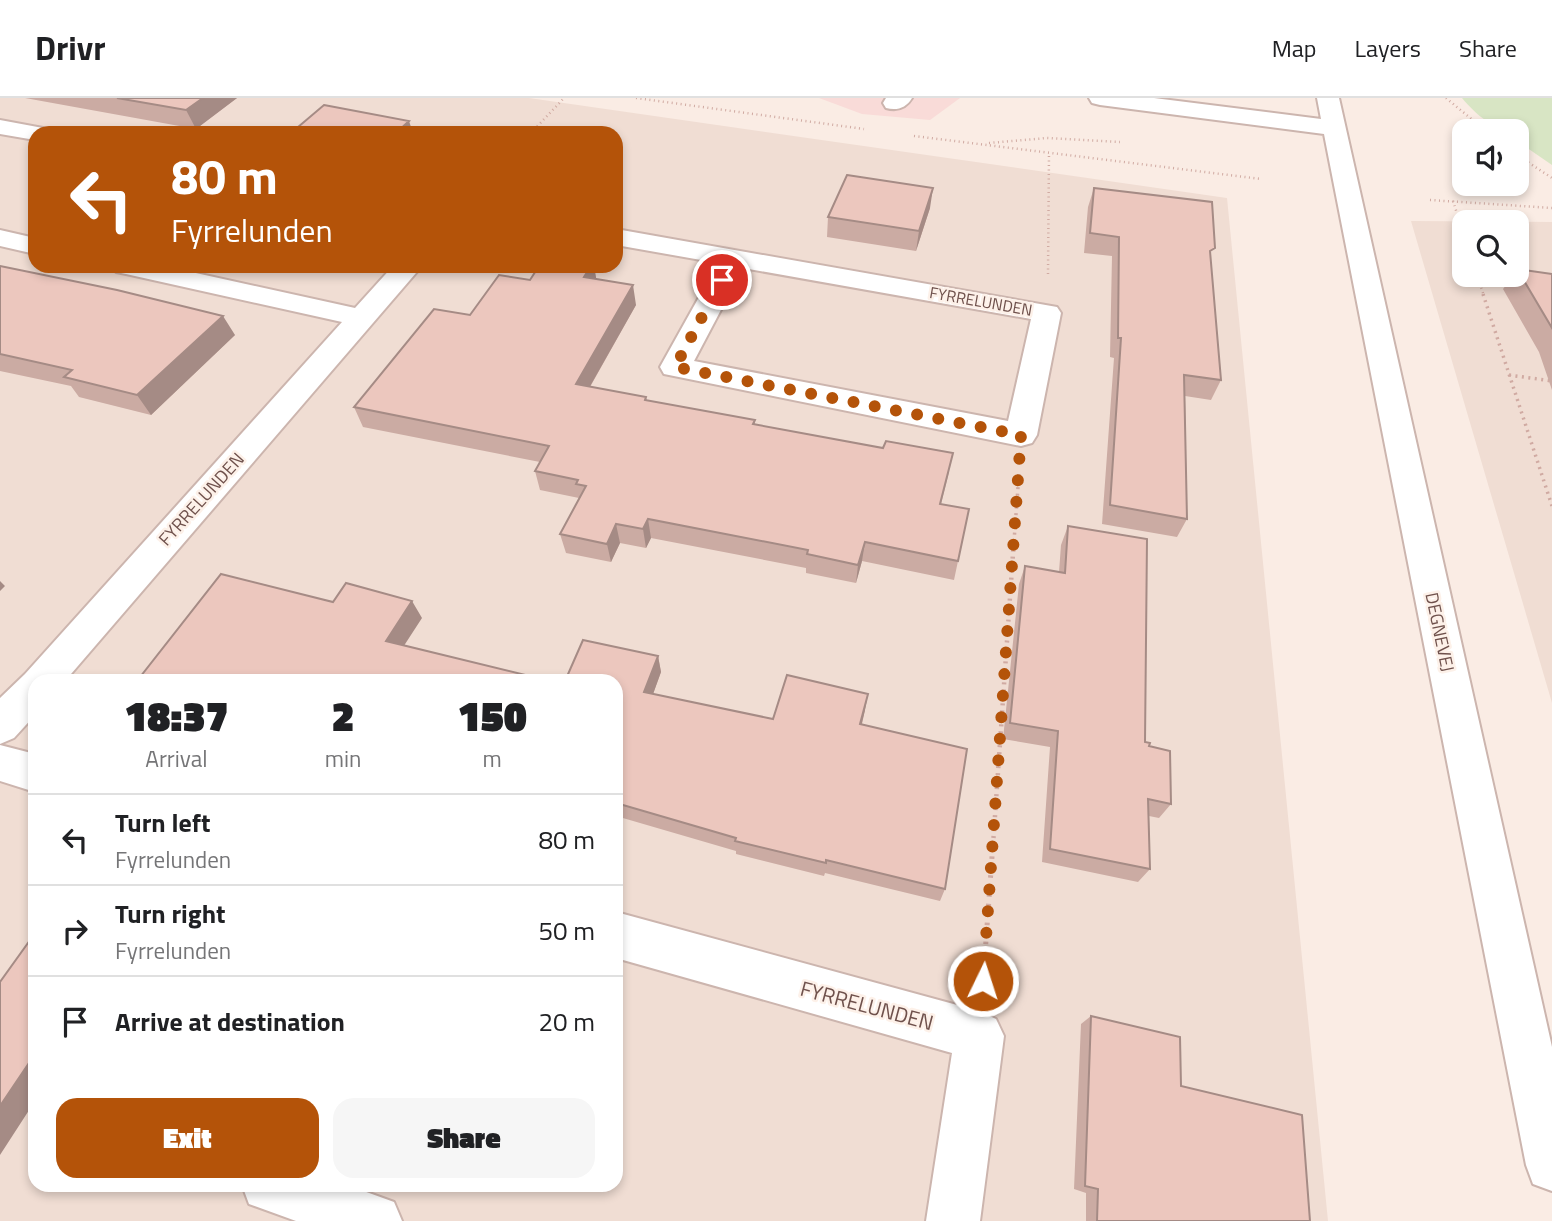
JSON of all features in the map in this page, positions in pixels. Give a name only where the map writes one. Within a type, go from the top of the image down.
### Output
[{"type":"street","points":[[1100,98],[1331,113]]},
{"type":"street","name":"DEGNEVEJ","points":[[1331,113],[1552,1165]]},
{"type":"street","points":[[0,127],[28,132]]},
{"type":"street","points":[[0,238],[28,244]]},
{"type":"street","name":"FYRRELUNDEN","points":[[623,238],[1047,313],[1021,435]]},
{"type":"street","points":[[734,258],[675,367],[1021,435]]},
{"type":"street","points":[[158,273],[362,318]]},
{"type":"street","name":"FYRRELUNDEN","points":[[46,674],[402,273]]},
{"type":"street","points":[[0,726],[28,695]]},
{"type":"street","points":[[0,764],[28,771]]},
{"type":"street","name":"FYRRELUNDEN","points":[[623,937],[979,1036]]},
{"type":"street","points":[[953,1221],[979,1036]]},
{"type":"street","points":[[289,1192],[375,1221]]},
{"type":"path","points":[[537,126],[564,98]]},
{"type":"path","points":[[636,98],[868,130]]},
{"type":"path","points":[[1446,98],[1471,119]]},
{"type":"path","points":[[909,135],[1261,179]]},
{"type":"path","points":[[977,144],[1047,138],[1126,142]]},
{"type":"path","points":[[1047,313],[1049,153]]},
{"type":"path","points":[[1529,163],[1552,178]]},
{"type":"path","points":[[1430,200],[1552,208]]},
{"type":"path","points":[[1453,201],[1456,210]]},
{"type":"path","points":[[1481,287],[1552,506]]},
{"type":"path","points":[[1509,375],[1552,380]]},
{"type":"path","points":[[979,1036],[1021,435]]},
{"type":"shaded area","points":[[0,98],[529,98],[1227,198],[1328,1221],[0,1221]]},
{"type":"shaded area","points":[[819,98],[960,98],[930,120],[862,114]]},
{"type":"shaded area","points":[[1411,221],[1452,221],[1452,287],[1529,287],[1529,222],[1552,222],[1552,703]]},
{"type":"green space","points":[[1462,98],[1552,98],[1552,165],[1529,149],[1529,119],[1484,119]]},
{"type":"building","points":[[117,98],[203,98],[186,110]]},
{"type":"building","points":[[324,105],[409,121],[404,126],[299,126]]},
{"type":"building","points":[[847,175],[933,188],[919,231],[828,217]]},
{"type":"building","points":[[1094,188],[1212,202],[1215,248],[1210,251],[1221,380],[1184,375],[1187,519],[1110,505],[1121,338],[1118,338],[1119,237],[1090,233]]},
{"type":"building","points":[[0,266],[117,290],[223,316],[137,395],[64,377],[72,370],[0,354]]},
{"type":"building","points":[[1529,271],[1552,274],[1552,328],[1528,287]]},
{"type":"building","points":[[534,273],[587,273],[584,277],[633,285],[576,384],[755,420],[753,424],[883,448],[886,441],[953,453],[940,504],[969,509],[958,561],[865,542],[858,565],[807,554],[808,550],[648,519],[643,529],[616,524],[607,544],[560,534],[586,486],[576,484],[578,480],[535,471],[549,446],[354,407],[434,309],[470,315],[499,275],[530,280]]},
{"type":"building","points":[[1068,526],[1147,539],[1145,742],[1150,743],[1149,746],[1170,751],[1171,804],[1148,799],[1150,869],[1050,849],[1058,731],[1010,723],[1025,566],[1065,573]]},
{"type":"building","points":[[221,574],[333,602],[346,583],[412,601],[386,641],[521,674],[142,674]]},
{"type":"building","points":[[583,640],[658,656],[644,692],[773,719],[787,675],[868,694],[860,724],[967,749],[945,889],[735,841],[736,838],[623,805],[623,674],[568,674]]},
{"type":"building","points":[[28,943],[28,1064],[0,1106],[0,982]]},
{"type":"building","points":[[1091,1016],[1180,1037],[1181,1086],[1302,1115],[1310,1221],[1097,1221],[1098,1189],[1085,1186]]},
{"type":"route","points":[[722,280],[675,367],[1021,435],[983,981]]}]
